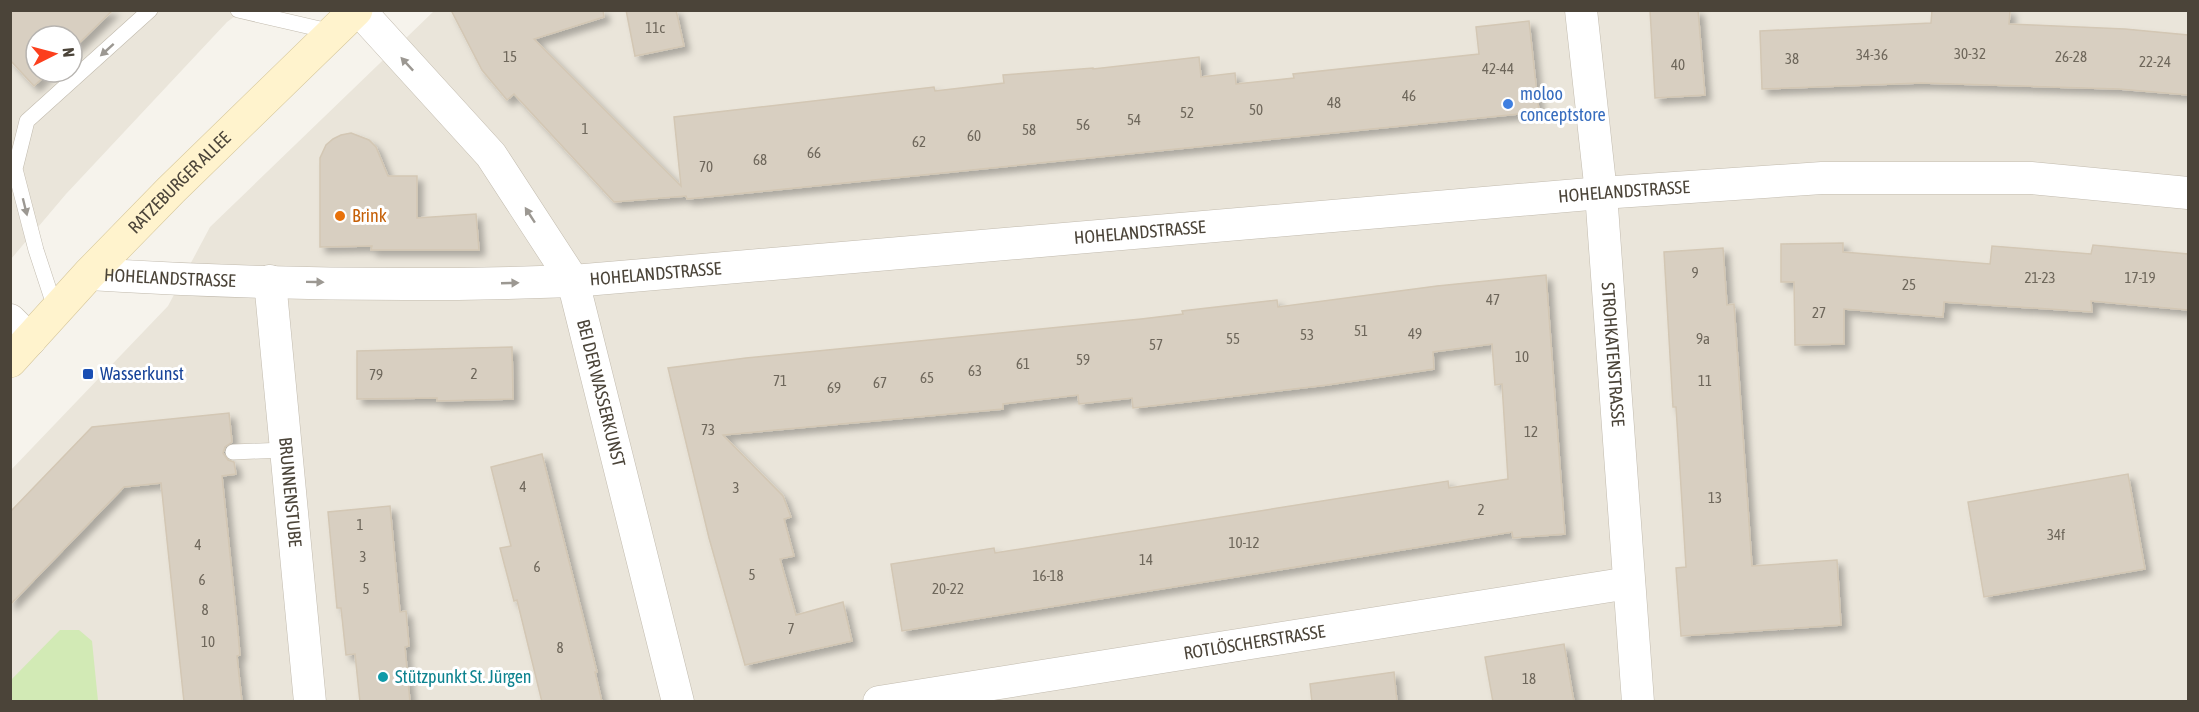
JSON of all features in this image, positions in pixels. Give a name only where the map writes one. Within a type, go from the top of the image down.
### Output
[{"type":"main road","name":"RATZEBURGER ALLEE","points":[[17,341],[56,311],[171,190],[349,18]]},
{"type":"street","name":"STROHKATENSTRASSE","points":[[1581,10],[1601,193],[1638,702]]},
{"type":"street","name":"BEI DER WASSERKUNST","points":[[349,18],[491,155],[573,281],[678,702]]},
{"type":"street","name":"HOHELANDSTRASSE","points":[[89,274],[167,279],[477,285],[573,281],[1601,193],[1822,178],[2031,178],[2188,193]]},
{"type":"street","name":"BRUNNENSTUBE","points":[[270,281],[310,702]]},
{"type":"street","name":"ROTLÖSCHERSTRASSE","points":[[879,702],[1629,583]]},
{"type":"lane","points":[[56,311],[36,250],[15,169],[27,121],[150,10]]},
{"type":"lane","points":[[238,10],[349,18]]},
{"type":"lane","points":[[233,452],[285,450]]},
{"type":"shaded area","points":[[11,11],[242,11],[227,22],[66,194],[11,259]]},
{"type":"shaded area","points":[[434,11],[2188,11],[2188,701],[11,701],[10,471],[168,306],[210,227]]},
{"type":"green space","points":[[60,630],[79,630],[92,641],[98,701],[11,701],[11,680]]},
{"type":"building","points":[[10,10],[113,10],[84,38],[84,24],[24,24],[24,75],[10,60]]},
{"type":"building","points":[[451,10],[603,10],[604,17],[534,39],[681,186],[674,117],[934,87],[935,91],[1004,83],[1003,75],[1093,69],[1199,57],[1201,77],[1235,73],[1236,84],[1294,78],[1293,74],[1479,54],[1476,27],[1529,21],[1539,112],[687,199],[686,196],[614,202],[514,94],[507,100],[482,70]]},
{"type":"building","points":[[626,10],[676,10],[684,46],[635,56]]},
{"type":"building","points":[[1650,10],[1698,10],[1705,95],[1655,98]]},
{"type":"building","points":[[1932,10],[2010,10],[2009,24],[2125,29],[2188,35],[2188,95],[2119,89],[1921,83],[1762,89],[1760,31],[1931,23]]},
{"type":"building","points":[[351,133],[369,140],[376,147],[388,176],[417,176],[417,218],[476,214],[479,250],[371,250],[372,246],[320,247],[320,158],[326,145],[333,139]]},
{"type":"building","points":[[1843,243],[1843,252],[1990,264],[1992,246],[2091,254],[2093,245],[2188,254],[2188,310],[2091,301],[2092,312],[1944,302],[1943,317],[1844,309],[1844,344],[1795,345],[1794,282],[1781,282],[1781,244]]},
{"type":"building","points":[[1723,248],[1727,305],[1734,304],[1752,566],[1837,560],[1841,625],[1681,636],[1676,568],[1686,567],[1676,407],[1673,407],[1664,252]]},
{"type":"building","points":[[1546,275],[1565,534],[1513,538],[1512,532],[902,631],[891,564],[994,548],[995,553],[1448,481],[1449,488],[1508,479],[1502,384],[1495,385],[1492,344],[1433,352],[1434,369],[1186,402],[1133,408],[1132,398],[1079,404],[1078,395],[1003,404],[1003,409],[723,435],[783,496],[791,517],[784,519],[794,556],[780,559],[796,615],[843,602],[852,641],[745,665],[709,538],[668,368],[746,358],[1141,319],[1183,314],[1182,311],[1277,300],[1278,307],[1437,286]]},
{"type":"building","points":[[512,347],[513,399],[437,401],[437,398],[357,399],[357,351]]},
{"type":"building","points":[[229,413],[232,442],[225,447],[223,453],[228,460],[234,462],[236,474],[222,476],[240,655],[237,656],[242,702],[184,702],[161,483],[124,487],[10,605],[10,512],[92,427]]},
{"type":"building","points":[[542,454],[597,672],[595,672],[602,702],[542,702],[517,600],[514,601],[500,548],[511,546],[491,467]]},
{"type":"building","points":[[2128,474],[2145,569],[1984,597],[1968,502]]},
{"type":"building","points":[[390,506],[400,612],[406,611],[409,646],[405,647],[410,702],[360,702],[355,654],[346,655],[341,608],[337,608],[328,512]]},
{"type":"building","points":[[1564,644],[1574,702],[1493,702],[1485,657]]},
{"type":"building","points":[[1394,672],[1397,702],[1312,702],[1310,684]]},
{"type":"place","name":"moloo conceptstore","points":[[1508,104]]},
{"type":"place","name":"Brink","points":[[340,216]]},
{"type":"place","name":"Wasserkunst","points":[[88,374]]},
{"type":"place","name":"Stützpunkt St. Jürgen","points":[[383,677]]}]
